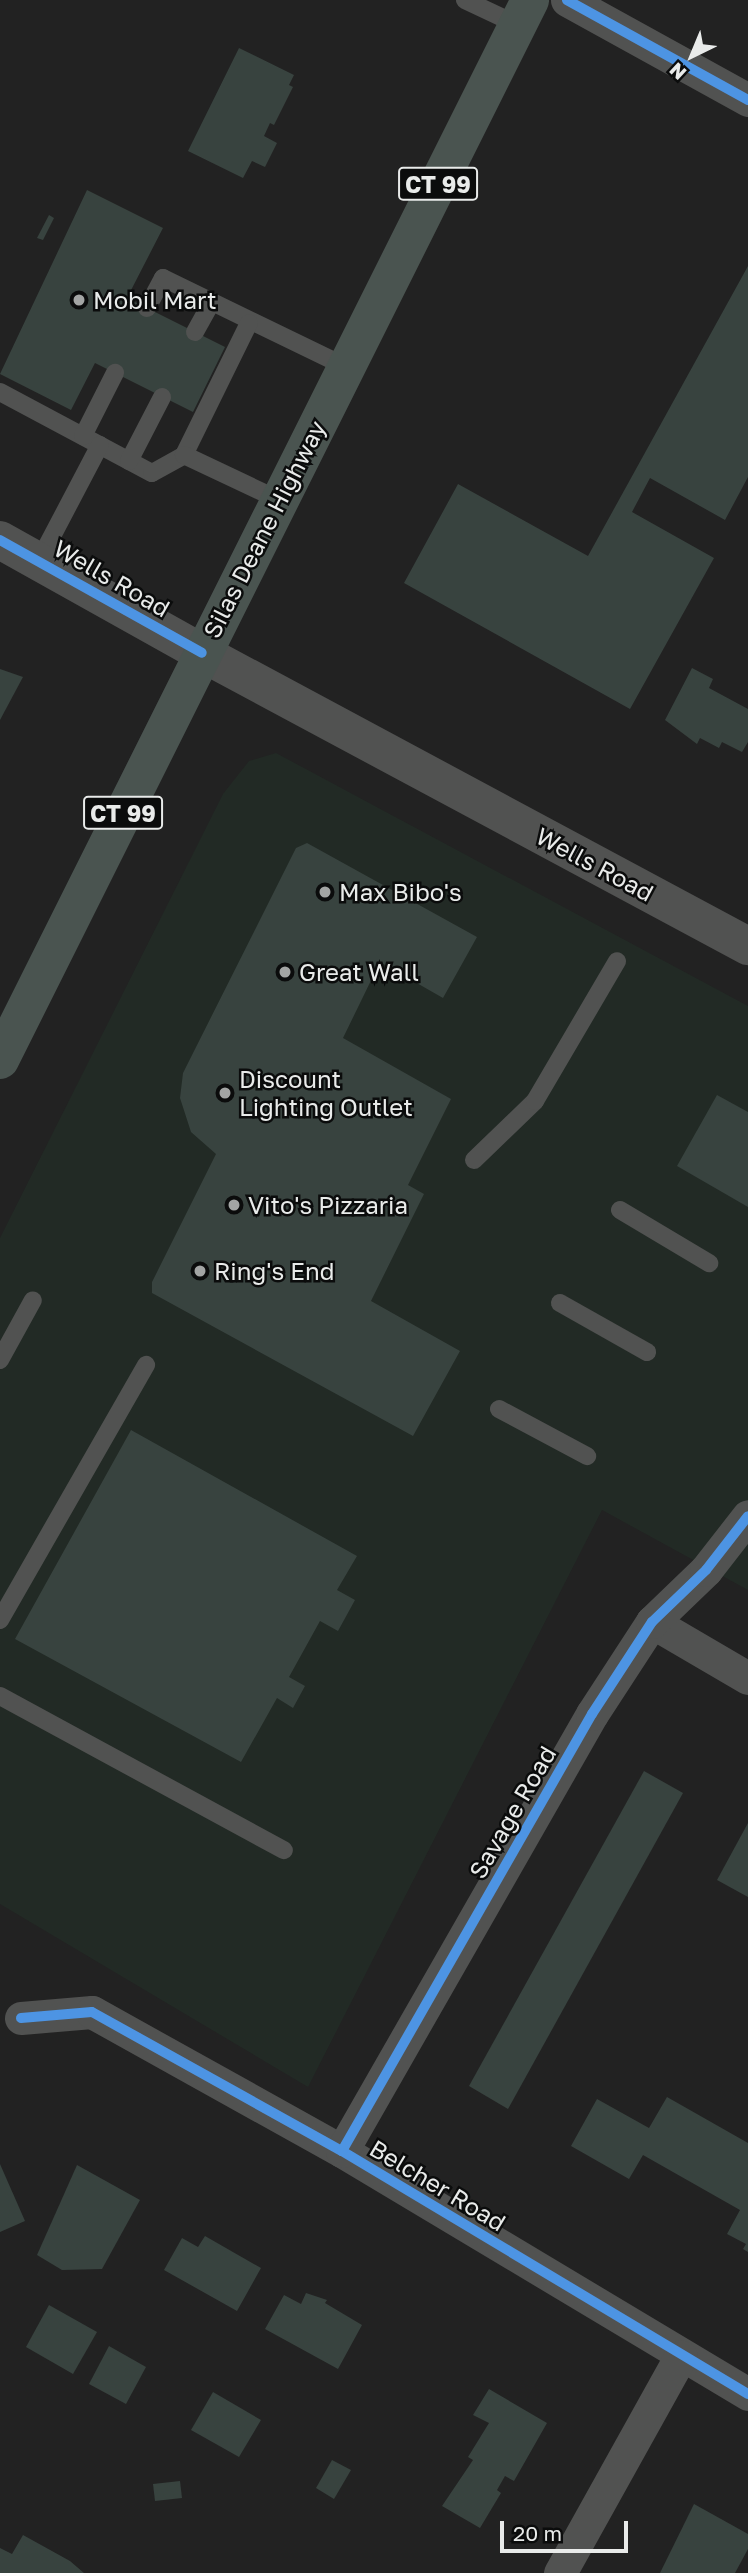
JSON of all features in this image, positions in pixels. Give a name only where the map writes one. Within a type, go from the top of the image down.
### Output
[{"type":"main road","name":"Silas Deane Highway","points":[[0,1060],[524,12]]},
{"type":"main road","name":"Wells Road","points":[[0,540],[202,653],[748,946]]},
{"type":"street","points":[[567,0],[748,100]]},
{"type":"street","name":"Savage Road","points":[[342,2151],[592,1714],[652,1622],[706,1570],[748,1516]]},
{"type":"street","points":[[652,1622],[748,1678]]},
{"type":"street","name":"Belcher Road","points":[[21,2018],[92,2012],[342,2151],[681,2357],[748,2394]]},
{"type":"street","points":[[560,2573],[681,2357]]},
{"type":"lane","points":[[466,0],[524,12]]},
{"type":"lane","points":[[147,308],[163,278],[249,323],[346,367]]},
{"type":"lane","points":[[195,332],[211,303]]},
{"type":"lane","points":[[0,392],[152,474],[184,455],[249,323]]},
{"type":"lane","points":[[83,436],[115,373]]},
{"type":"lane","points":[[129,461],[162,397]]},
{"type":"lane","points":[[39,561],[100,445]]},
{"type":"lane","points":[[184,455],[279,500]]},
{"type":"lane","points":[[474,1160],[535,1101],[617,961]]},
{"type":"lane","points":[[620,1210],[709,1263]]},
{"type":"lane","points":[[0,1360],[33,1300]]},
{"type":"lane","points":[[560,1303],[647,1352]]},
{"type":"lane","points":[[0,1620],[146,1365]]},
{"type":"lane","points":[[499,1409],[587,1456]]},
{"type":"lane","points":[[0,1696],[284,1850]]},
{"type":"shaded area","points":[[276,753],[748,1006],[748,1590],[602,1510],[308,2087],[0,1904],[0,1238],[223,794],[249,761]]},
{"type":"building","points":[[239,48],[294,75],[289,85],[293,87],[274,125],[270,123],[264,136],[277,143],[265,167],[252,161],[243,178],[188,151]]},
{"type":"building","points":[[87,190],[163,228],[127,298],[225,347],[193,412],[95,363],[71,410],[0,374]]},
{"type":"building","points":[[49,215],[54,218],[43,240],[37,238]]},
{"type":"building","points":[[748,266],[748,477],[725,520],[650,478],[632,512],[714,558],[630,709],[404,583],[458,484],[588,556]]},
{"type":"building","points":[[692,668],[713,679],[709,688],[748,709],[748,742],[742,752],[722,742],[719,748],[700,738],[697,744],[665,720]]},
{"type":"building","points":[[0,669],[23,677],[0,720]]},
{"type":"building","points":[[307,843],[477,937],[443,998],[380,962],[343,1038],[451,1099],[408,1185],[424,1194],[371,1301],[460,1351],[413,1436],[152,1293],[152,1282],[216,1154],[191,1132],[180,1098],[183,1073],[296,848]]},
{"type":"building","points":[[717,1095],[748,1112],[748,1207],[677,1166]]},
{"type":"building","points":[[131,1430],[357,1556],[337,1590],[355,1600],[338,1631],[320,1621],[289,1677],[305,1686],[293,1708],[277,1698],[241,1762],[15,1639]]},
{"type":"building","points":[[644,1771],[683,1793],[508,2109],[469,2086]]},
{"type":"building","points":[[748,1823],[748,1897],[717,1880]]},
{"type":"building","points":[[667,2097],[748,2143],[748,2252],[743,2249],[746,2244],[727,2234],[740,2210],[643,2155],[629,2179],[571,2146],[597,2099],[649,2128]]},
{"type":"building","points":[[0,2164],[25,2221],[0,2232]]},
{"type":"building","points":[[77,2165],[140,2200],[102,2269],[62,2270],[37,2255]]},
{"type":"building","points":[[205,2236],[261,2268],[237,2311],[164,2270],[182,2238],[198,2247]]},
{"type":"building","points":[[306,2293],[327,2300],[325,2303],[362,2325],[338,2369],[265,2329],[284,2295],[301,2304]]},
{"type":"building","points":[[49,2305],[97,2332],[73,2374],[26,2347]]},
{"type":"building","points":[[109,2346],[146,2367],[126,2404],[89,2384]]},
{"type":"building","points":[[489,2389],[547,2423],[514,2481],[505,2476],[497,2490],[501,2493],[480,2528],[442,2506],[473,2460],[468,2457],[489,2423],[473,2415]]},
{"type":"building","points":[[213,2392],[261,2420],[239,2457],[191,2430]]},
{"type":"building","points":[[332,2460],[351,2470],[334,2499],[316,2488]]},
{"type":"building","points":[[180,2481],[182,2498],[155,2501],[153,2484]]},
{"type":"building","points":[[694,2504],[748,2534],[748,2549],[735,2573],[660,2573]]},
{"type":"building","points":[[23,2535],[70,2561],[84,2573],[0,2573],[0,2548],[12,2554]]},
{"type":"cycle path","points":[[567,0],[748,100]]},
{"type":"cycle path","points":[[0,540],[202,653]]},
{"type":"cycle path","points":[[342,2151],[592,1714],[652,1622],[706,1570],[748,1516]]},
{"type":"cycle path","points":[[21,2018],[92,2012],[342,2151],[748,2394]]},
{"type":"place","name":"Mobil Mart","points":[[79,300]]},
{"type":"place","name":"Max Bibo's","points":[[325,892]]},
{"type":"place","name":"Great Wall","points":[[285,972]]},
{"type":"place","name":"Discount Lighting Outlet","points":[[225,1093]]},
{"type":"place","name":"Vito's Pizzaria","points":[[234,1205]]},
{"type":"place","name":"Ring's End","points":[[200,1271]]}]
